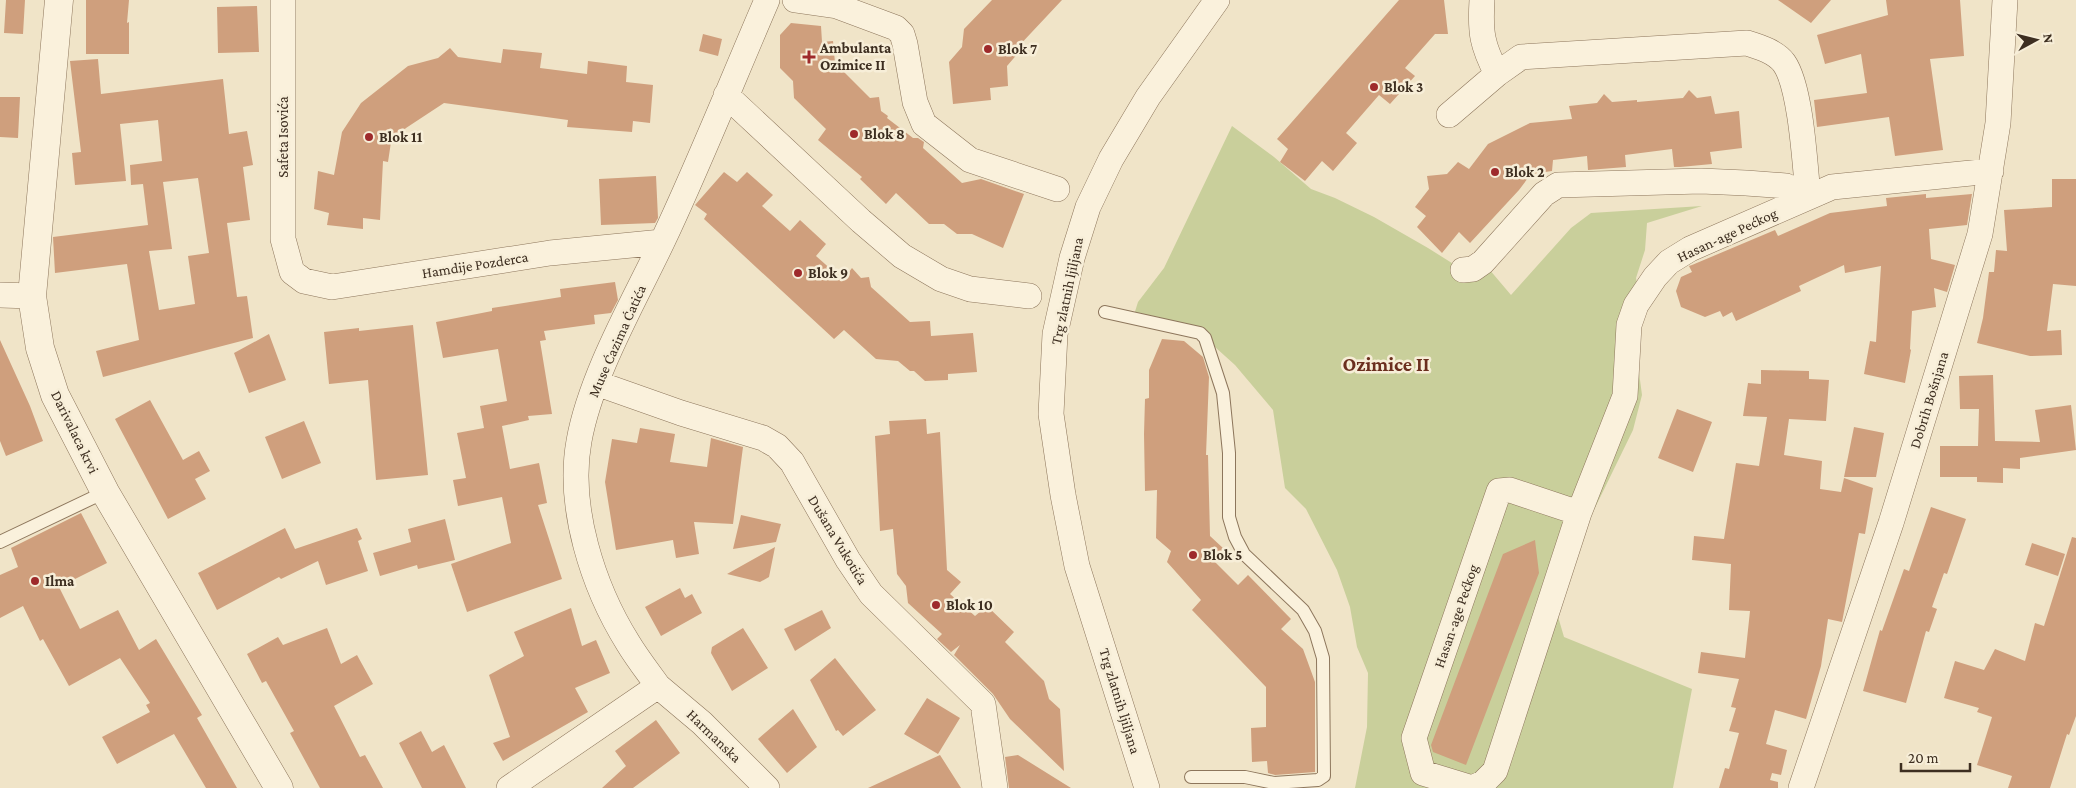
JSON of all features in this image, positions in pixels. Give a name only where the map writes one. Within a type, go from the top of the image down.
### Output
[{"type":"street","name":"Darivalaca krvi","points":[[59,0],[32,296],[40,348],[55,395],[105,492],[279,788]]},
{"type":"street","name":"Safeta Isovića","points":[[283,0],[283,239],[292,272]]},
{"type":"street","name":"Muse Ćazima Ćatića","points":[[658,686],[627,643],[604,599],[584,541],[577,491],[579,442],[596,383],[662,242],[766,0]]},
{"type":"street","points":[[796,0],[837,6],[896,28],[902,34],[906,44],[915,102],[924,124],[970,160],[1058,189]]},
{"type":"street","name":"Trg zlatnih ljiljana","points":[[1148,788],[1077,566],[1062,495],[1051,414],[1055,334],[1072,258],[1088,207],[1111,160],[1148,98],[1217,0]]},
{"type":"street","points":[[1482,0],[1481,20],[1484,49],[1498,74]]},
{"type":"street","name":"Dobrih Bošnjana","points":[[1801,788],[1891,523],[1980,234],[1992,171],[1998,123],[2005,0]]},
{"type":"street","points":[[1449,115],[1498,74],[1521,58],[1747,43],[1766,49],[1783,62],[1794,85],[1808,196]]},
{"type":"street","points":[[726,95],[902,256],[941,278],[970,289],[1029,296]]},
{"type":"street","name":"Hasan-age Pećkog","points":[[1579,513],[1510,490],[1499,491],[1414,738],[1423,773],[1472,788],[1483,783],[1495,771],[1579,513],[1625,396],[1629,325],[1636,305],[1655,277],[1669,262],[1690,249],[1832,186],[1992,171]]},
{"type":"street","points":[[1463,270],[1473,269],[1483,262],[1544,194],[1558,185],[1701,181],[1786,186],[1808,196]]},
{"type":"street","name":"Hamdije Pozderca","points":[[292,272],[304,281],[332,287],[550,253],[662,242]]},
{"type":"street","points":[[0,296],[32,296]]},
{"type":"street","name":"Dušana Vukotića","points":[[596,383],[681,414],[763,438],[792,462],[848,560],[871,594],[983,704],[995,788]]},
{"type":"street","points":[[509,788],[658,686]]},
{"type":"street","name":"Harmanska","points":[[658,686],[702,723],[767,788]]},
{"type":"lane","points":[[1105,312],[1200,333],[1204,338],[1223,393],[1229,453],[1229,517],[1235,536],[1244,554],[1303,610],[1315,631],[1322,658],[1324,776],[1318,780],[1274,783],[1245,777],[1191,777]]},
{"type":"lane","points":[[0,542],[105,492]]},
{"type":"green space","points":[[1232,126],[1274,157],[1311,189],[1335,198],[1374,217],[1463,270],[1483,262],[1511,295],[1571,228],[1591,213],[1702,206],[1647,223],[1645,250],[1636,278],[1640,300],[1632,320],[1642,395],[1633,430],[1552,596],[1564,637],[1692,689],[1673,788],[1355,788],[1367,727],[1368,673],[1357,647],[1350,607],[1337,570],[1306,509],[1285,488],[1273,410],[1235,365],[1205,338],[1133,318],[1138,302],[1164,268]]},
{"type":"building","points":[[6,0],[25,0],[23,34],[4,33]]},
{"type":"building","points":[[86,0],[129,0],[127,23],[129,22],[129,54],[86,54]]},
{"type":"building","name":"Blok 7","points":[[992,0],[1062,0],[1016,49],[1019,52],[1007,66],[1008,86],[990,88],[991,100],[953,104],[949,62],[962,47],[964,29]]},
{"type":"building","name":"Blok 3","points":[[1399,0],[1444,0],[1448,34],[1435,34],[1405,68],[1415,76],[1390,104],[1379,95],[1346,133],[1357,143],[1333,171],[1322,161],[1305,181],[1280,162],[1288,149],[1277,139]]},
{"type":"building","points":[[1778,0],[1831,0],[1811,23]]},
{"type":"building","points":[[1886,0],[1960,0],[1964,56],[1930,59],[1943,150],[1895,156],[1889,117],[1817,127],[1814,100],[1867,93],[1861,54],[1825,64],[1817,35],[1888,15]]},
{"type":"building","points":[[257,6],[259,52],[218,53],[217,7]]},
{"type":"building","name":"Blok 8","points":[[791,23],[821,26],[822,42],[833,41],[835,63],[870,98],[879,97],[881,111],[888,116],[887,118],[913,138],[918,138],[924,142],[923,148],[962,183],[981,179],[1024,194],[1003,248],[972,234],[957,234],[944,224],[929,224],[896,193],[886,204],[860,179],[862,177],[818,140],[826,129],[794,98],[793,81],[780,68],[780,35]]},
{"type":"building","points":[[703,34],[722,39],[718,56],[699,51]]},
{"type":"building","name":"Blok 11","points":[[450,48],[458,57],[501,63],[503,49],[542,53],[540,68],[587,74],[588,61],[627,66],[626,82],[653,85],[650,123],[633,121],[632,132],[567,127],[568,120],[444,103],[406,128],[391,142],[388,162],[383,161],[380,220],[363,218],[363,229],[327,225],[329,213],[314,209],[318,171],[334,175],[342,132],[361,103],[408,66],[438,58]]},
{"type":"building","points":[[98,59],[101,94],[223,79],[229,134],[247,131],[253,165],[243,167],[250,220],[227,223],[237,297],[247,296],[253,338],[103,377],[96,351],[139,340],[127,264],[55,273],[53,237],[148,225],[143,184],[131,185],[130,165],[162,161],[158,120],[120,124],[126,181],[75,185],[72,153],[81,152],[70,61]],"holes":[[[198,178],[209,253],[188,256],[195,304],[159,310],[149,251],[172,249],[163,182]]]},
{"type":"building","name":"Blok 2","points":[[1689,90],[1697,98],[1711,96],[1715,114],[1739,111],[1742,148],[1710,152],[1712,164],[1680,167],[1674,167],[1672,149],[1625,155],[1626,167],[1588,170],[1587,156],[1553,160],[1552,171],[1531,174],[1519,190],[1470,243],[1459,232],[1442,253],[1417,227],[1426,216],[1415,207],[1429,189],[1427,176],[1447,174],[1458,162],[1469,169],[1488,144],[1530,123],[1572,119],[1569,106],[1597,103],[1604,94],[1612,102],[1637,100],[1637,102],[1683,98]]},
{"type":"building","points":[[0,97],[20,97],[18,138],[0,137]]},
{"type":"building","name":"Blok 9","points":[[724,172],[737,182],[747,172],[773,195],[762,206],[790,231],[800,220],[826,244],[816,256],[843,280],[852,268],[861,278],[869,277],[871,287],[910,322],[930,321],[931,336],[973,333],[977,372],[948,374],[948,380],[925,381],[898,361],[876,359],[844,330],[834,339],[704,219],[707,214],[695,205]]},
{"type":"building","points":[[656,176],[658,218],[655,223],[601,225],[599,179]]},
{"type":"building","points":[[2052,179],[2076,179],[2076,286],[2053,284],[2047,331],[2061,330],[2062,355],[2030,356],[1977,343],[1983,318],[1989,272],[1994,272],[1996,250],[2007,251],[2004,210],[2052,207]]},
{"type":"building","points":[[1926,194],[1926,198],[1972,194],[1967,225],[1929,229],[1931,259],[1955,265],[1947,292],[1934,288],[1936,307],[1912,311],[1911,350],[1905,383],[1864,374],[1870,341],[1876,342],[1881,266],[1845,273],[1844,265],[1799,286],[1801,291],[1736,321],[1732,312],[1723,317],[1720,311],[1705,317],[1681,307],[1676,291],[1681,277],[1692,272],[1689,266],[1775,230],[1778,236],[1830,213],[1887,206],[1886,198]]},
{"type":"building","points":[[615,282],[618,300],[611,313],[594,315],[595,324],[544,331],[546,340],[540,341],[552,414],[528,416],[529,420],[502,426],[510,469],[539,463],[547,503],[538,505],[562,579],[467,612],[451,564],[511,543],[502,497],[458,506],[453,480],[466,478],[457,433],[484,428],[480,406],[507,401],[498,349],[443,358],[436,322],[492,311],[492,308],[561,297],[560,289]]},
{"type":"building","points":[[413,325],[428,475],[376,480],[368,380],[329,384],[324,332],[359,328],[359,331]]},
{"type":"building","points":[[269,334],[286,380],[249,393],[234,353]]},
{"type":"building","name":"Blok 5","points":[[1162,339],[1184,341],[1203,357],[1209,377],[1206,455],[1208,455],[1210,536],[1224,549],[1212,559],[1238,585],[1248,575],[1291,619],[1281,629],[1303,649],[1315,682],[1315,772],[1275,775],[1268,773],[1267,761],[1252,762],[1251,728],[1266,727],[1266,687],[1192,610],[1201,600],[1167,562],[1171,551],[1156,538],[1157,490],[1145,491],[1145,399],[1149,398],[1149,370]]},
{"type":"building","points":[[0,340],[30,406],[43,441],[6,456],[0,441]]},
{"type":"building","points":[[1761,370],[1809,371],[1809,379],[1829,380],[1826,421],[1789,419],[1784,455],[1822,461],[1820,489],[1841,492],[1844,478],[1873,488],[1865,534],[1859,533],[1842,622],[1828,619],[1821,666],[1806,719],[1775,710],[1766,744],[1787,750],[1781,775],[1772,773],[1770,780],[1778,782],[1778,788],[1719,788],[1725,768],[1729,769],[1739,733],[1729,731],[1736,708],[1731,707],[1739,679],[1698,673],[1701,652],[1745,658],[1750,611],[1729,610],[1731,564],[1692,560],[1694,536],[1724,539],[1736,463],[1759,466],[1767,417],[1743,416],[1748,383],[1761,384]]},
{"type":"building","points":[[1993,375],[1995,441],[2040,442],[2035,410],[2071,405],[2076,450],[2020,458],[2020,469],[2003,468],[2003,483],[1977,482],[1977,477],[1940,477],[1940,446],[1978,446],[1979,409],[1960,409],[1959,376]]},
{"type":"building","points":[[150,400],[183,460],[199,451],[210,471],[195,479],[206,499],[168,519],[115,419]]},
{"type":"building","points":[[1677,409],[1712,422],[1693,472],[1658,458]]},
{"type":"building","name":"Blok 10","points":[[926,419],[927,434],[940,432],[947,570],[961,582],[950,594],[975,616],[987,606],[1014,632],[1005,642],[1044,681],[1049,699],[1060,709],[1064,771],[1010,719],[993,694],[954,655],[960,645],[951,652],[937,639],[942,634],[908,603],[906,586],[897,574],[893,529],[880,531],[875,436],[890,434],[889,421]]},
{"type":"building","points":[[304,421],[321,463],[282,479],[265,437]]},
{"type":"building","points":[[1854,427],[1884,433],[1876,477],[1844,477]]},
{"type":"building","points":[[640,428],[675,434],[670,462],[707,467],[711,438],[743,447],[733,524],[694,522],[699,554],[676,558],[673,540],[616,550],[605,482],[612,439],[637,443]]},
{"type":"building","points":[[1931,507],[1966,519],[1947,574],[1944,573],[1932,607],[1937,609],[1929,632],[1926,631],[1906,703],[1863,691],[1880,630],[1882,631],[1904,569],[1909,571]]},
{"type":"building","points":[[81,513],[107,563],[59,587],[80,629],[118,610],[139,650],[156,639],[202,715],[197,718],[237,788],[206,788],[174,734],[117,764],[102,737],[150,712],[146,705],[150,703],[120,658],[69,686],[43,639],[40,641],[23,606],[0,618],[0,575],[18,567],[11,548]]},
{"type":"building","points":[[741,515],[781,524],[776,542],[733,549]]},
{"type":"building","points":[[445,519],[455,560],[418,569],[417,565],[380,576],[373,553],[411,542],[408,529]]},
{"type":"building","points":[[285,528],[295,549],[357,528],[362,539],[358,541],[368,571],[326,585],[318,561],[281,579],[279,577],[217,610],[198,573]]},
{"type":"building","points":[[2072,537],[2076,538],[2076,716],[2069,735],[2067,734],[2050,788],[2008,788],[2012,776],[1977,765],[1992,717],[1977,712],[1979,708],[1944,698],[1955,661],[1984,670],[1995,649],[2025,661],[2035,623],[2044,626]]},
{"type":"building","points":[[1535,540],[1539,573],[1466,765],[1433,752],[1431,745],[1503,554]]},
{"type":"building","points":[[2032,543],[2065,554],[2058,576],[2025,565]]},
{"type":"building","points":[[775,547],[769,577],[760,582],[727,574]]},
{"type":"building","points":[[680,588],[685,598],[692,594],[702,613],[661,636],[645,607]]},
{"type":"building","points":[[571,608],[582,646],[596,640],[610,673],[575,688],[588,712],[503,761],[493,743],[510,737],[489,675],[524,656],[514,632]]},
{"type":"building","points":[[822,610],[831,628],[795,651],[784,629]]},
{"type":"building","points":[[327,628],[341,664],[357,655],[373,684],[334,706],[360,757],[365,755],[383,788],[320,788],[290,733],[294,731],[266,681],[262,683],[247,654],[278,637],[283,645]]},
{"type":"building","points":[[743,628],[768,668],[732,691],[711,653],[712,647]]},
{"type":"building","points":[[835,658],[876,710],[843,736],[838,730],[836,731],[810,680]]},
{"type":"building","points":[[927,698],[960,718],[938,754],[904,734]]},
{"type":"building","points":[[793,709],[817,747],[787,773],[758,739]]},
{"type":"building","points":[[656,720],[680,753],[633,788],[602,788],[626,766],[615,751]]},
{"type":"building","points":[[421,731],[432,752],[444,745],[466,788],[422,788],[399,743]]},
{"type":"building","points":[[940,755],[961,788],[868,788]]},
{"type":"building","points":[[1018,755],[1071,788],[1009,788],[1005,757]]},
{"type":"place","name":"Blok 7","points":[[988,49]]},
{"type":"place","name":"Ambulanta Ozimice II","points":[[809,57]]},
{"type":"place","name":"Blok 3","points":[[1374,87]]},
{"type":"place","name":"Blok 8","points":[[854,134]]},
{"type":"place","name":"Blok 11","points":[[369,137]]},
{"type":"place","name":"Blok 2","points":[[1495,172]]},
{"type":"place","name":"Blok 9","points":[[798,273]]},
{"type":"place","name":"Blok 5","points":[[1193,555]]},
{"type":"place","name":"Ilma","points":[[35,581]]},
{"type":"place","name":"Blok 10","points":[[936,605]]},
{"type":"district","name":"Ozimice II","points":[[1386,364]]}]
